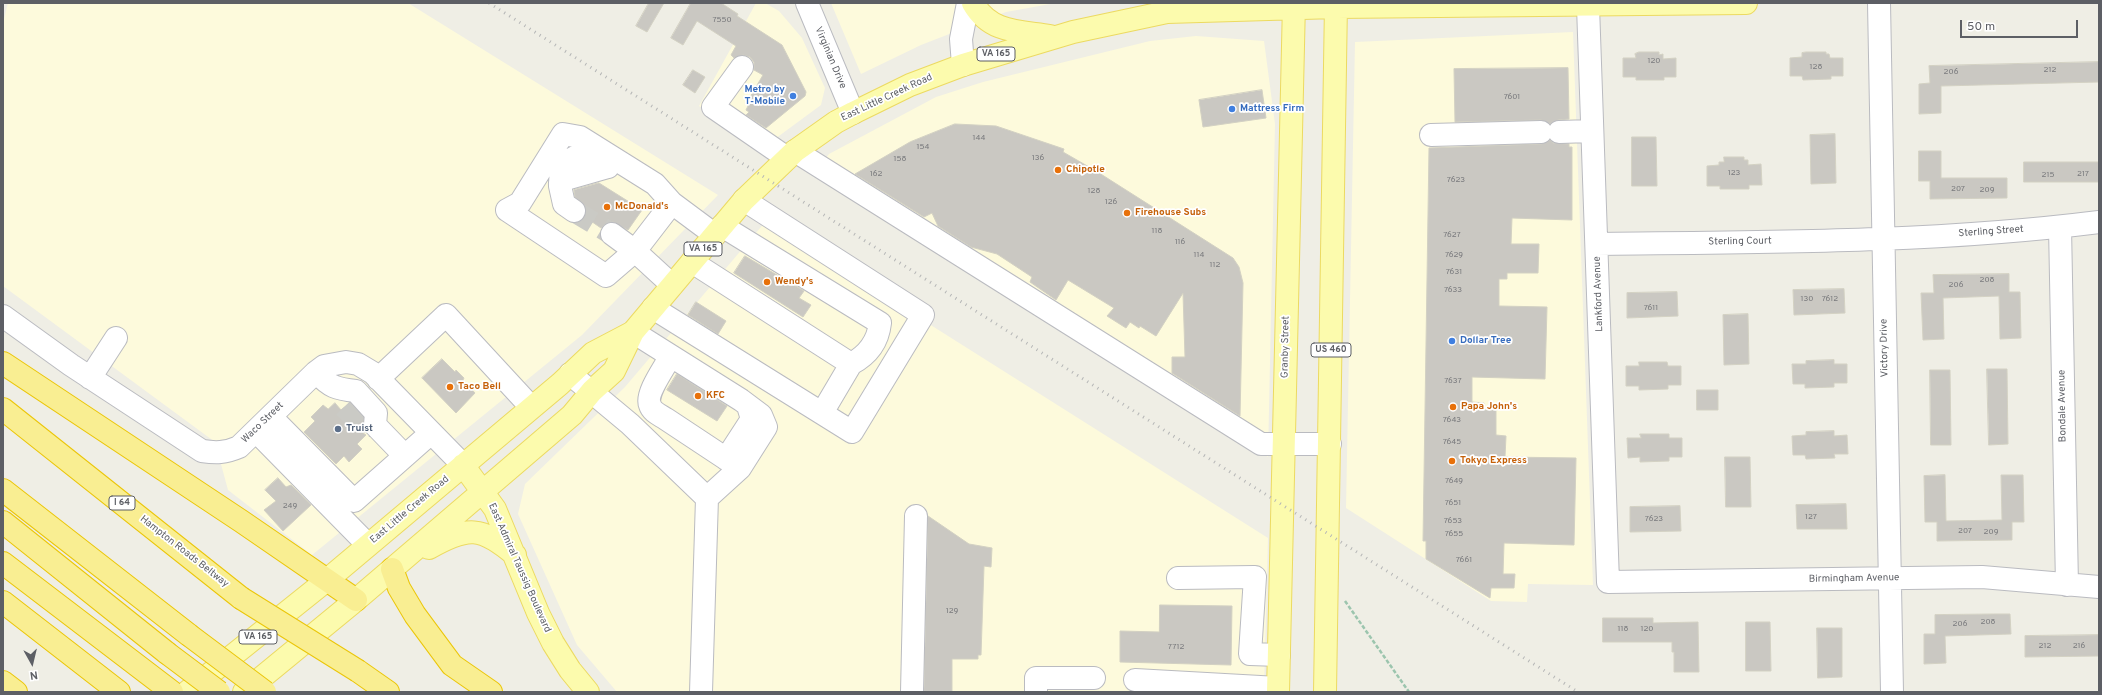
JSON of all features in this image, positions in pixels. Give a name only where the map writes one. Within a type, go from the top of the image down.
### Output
[{"type":"highway","points":[[3,363],[356,600]]},
{"type":"highway","name":"Hampton Roads Beltway","points":[[3,409],[241,598],[352,675]]},
{"type":"highway","points":[[3,490],[188,635],[265,692]]},
{"type":"highway","points":[[3,522],[167,653],[220,692]]},
{"type":"highway","points":[[3,562],[172,692]]},
{"type":"highway","points":[[392,569],[399,588],[415,615],[452,665],[491,692]]},
{"type":"highway","points":[[3,602],[116,690]]},
{"type":"highway","points":[[352,675],[367,692]]},
{"type":"highway","points":[[352,675],[388,692]]},
{"type":"highway","points":[[3,682],[16,692]]},
{"type":"main road","points":[[973,3],[982,17],[996,26],[1055,37]]},
{"type":"main road","name":"VA 165","points":[[1294,6],[1588,6],[1746,3]]},
{"type":"main road","name":"US 460","points":[[1325,692],[1336,5]]},
{"type":"main road","name":"East Little Creek Road","points":[[244,692],[356,600],[483,490],[572,416],[592,391],[614,372],[633,332],[744,200],[791,154],[836,122],[910,85],[963,65],[1055,37],[1126,20],[1168,12],[1294,6]]},
{"type":"main road","name":"Granby Street","points":[[1278,690],[1294,6]]},
{"type":"main road","name":"East Little Creek Road","points":[[187,692],[368,546],[532,407],[593,353],[633,332]]},
{"type":"main road","name":"East Admiral Taussig Boulevard","points":[[463,465],[496,509],[538,613],[570,670],[588,692]]},
{"type":"main road","points":[[392,569],[450,536],[474,530],[499,541],[515,555]]},
{"type":"street","points":[[791,3],[810,11]]},
{"type":"street","points":[[963,65],[961,39],[968,3]]},
{"type":"street","name":"Victory Drive","points":[[1879,3],[1882,240],[1892,692]]},
{"type":"street","name":"Lankford Avenue","points":[[1588,6],[1608,582]]},
{"type":"street","name":"Virginian Drive","points":[[810,11],[853,113]]},
{"type":"street","points":[[742,67],[714,107],[1261,444],[1330,444]]},
{"type":"street","points":[[1431,135],[1592,131]]},
{"type":"street","points":[[672,203],[635,251],[606,276],[507,210],[520,203],[563,134],[580,137],[655,184],[672,203],[880,323],[878,335],[863,358],[851,364],[822,413]]},
{"type":"street","points":[[574,211],[564,204],[560,186],[566,179],[608,167],[621,173],[634,170]]},
{"type":"street","points":[[653,308],[852,432],[923,315],[744,200]]},
{"type":"street","name":"Sterling Street","points":[[1882,240],[2060,227],[2099,222]]},
{"type":"street","name":"Bondale Avenue","points":[[2060,227],[2067,585]]},
{"type":"street","points":[[612,234],[635,251],[672,285]]},
{"type":"street","name":"Sterling Court","points":[[1596,244],[1882,240]]},
{"type":"street","points":[[692,262],[851,364]]},
{"type":"street","points":[[378,379],[446,315],[532,407]]},
{"type":"street","name":"Waco Street","points":[[3,316],[90,378],[202,450],[216,453],[228,452],[239,447],[316,372],[333,363],[346,362],[365,367],[463,465]]},
{"type":"street","points":[[633,332],[761,415],[766,427],[733,464],[707,498],[701,692]]},
{"type":"street","points":[[90,378],[116,338]]},
{"type":"street","points":[[670,357],[649,396],[649,404],[654,411],[733,464]]},
{"type":"street","points":[[316,372],[327,385],[357,410],[405,456]]},
{"type":"street","points":[[570,374],[630,424],[707,498]]},
{"type":"street","points":[[264,424],[354,501],[431,433]]},
{"type":"street","points":[[264,424],[368,546]]},
{"type":"street","points":[[912,692],[916,516]]},
{"type":"street","points":[[1178,578],[1255,577],[1250,654],[1279,655]]},
{"type":"street","name":"Birmingham Avenue","points":[[1608,582],[1982,577],[2099,587]]},
{"type":"street","points":[[1036,692],[1036,678],[1094,678]]},
{"type":"street","points":[[1135,680],[1278,690]]},
{"type":"path","points":[[1328,577],[1410,692]]},
{"type":"shaded area","points":[[8,3],[408,3],[718,195],[582,335],[312,555],[228,490],[215,442],[3,286],[3,23]]},
{"type":"shaded area","points":[[756,3],[765,3],[779,11],[802,38],[825,88],[821,105],[764,147],[699,106]]},
{"type":"shaded area","points":[[831,3],[1056,3],[1006,12],[921,45],[861,74]]},
{"type":"shaded area","points":[[1573,32],[1593,585],[1528,584],[1527,602],[1491,601],[1346,508],[1355,42]]},
{"type":"shaded area","points":[[1196,36],[1264,41],[1275,124],[1268,457],[815,173],[829,154],[936,97],[983,82],[1150,41]]},
{"type":"shaded area","points":[[766,221],[1268,538],[1264,692],[617,692],[577,645],[518,514],[525,484],[625,387]]},
{"type":"building","points":[[649,3],[664,3],[647,32],[636,26]]},
{"type":"building","points":[[691,3],[721,3],[738,14],[737,16],[782,45],[806,92],[805,96],[766,128],[746,115],[749,112],[746,110],[748,106],[746,104],[763,75],[754,70],[754,62],[750,57],[743,55],[734,58],[731,55],[736,46],[697,21],[683,45],[671,38]]},
{"type":"building","points":[[1639,52],[1659,52],[1659,55],[1663,54],[1663,59],[1676,58],[1676,77],[1664,77],[1664,80],[1636,80],[1636,77],[1623,77],[1623,58],[1636,58],[1635,54]]},
{"type":"building","points":[[1826,52],[1826,54],[1829,54],[1830,58],[1843,58],[1843,76],[1831,76],[1831,79],[1803,80],[1802,76],[1790,76],[1790,58],[1802,57],[1802,53]]},
{"type":"building","points":[[2099,62],[2099,82],[1941,86],[1941,113],[1919,114],[1919,84],[1930,83],[1929,66]]},
{"type":"building","points":[[1568,68],[1569,119],[1558,120],[1550,124],[1541,120],[1455,122],[1454,69]]},
{"type":"building","points":[[693,70],[705,77],[695,93],[683,85]]},
{"type":"building","name":"Mattress Firm","points":[[1262,90],[1266,118],[1203,127],[1199,100]]},
{"type":"building","points":[[955,124],[996,126],[1064,149],[1063,152],[1096,171],[1233,258],[1239,267],[1243,283],[1240,416],[1172,373],[1172,357],[1185,357],[1183,293],[1156,336],[1140,326],[1139,328],[1130,322],[1126,328],[1107,316],[1114,308],[1068,280],[1056,300],[1030,282],[1032,277],[997,254],[971,247],[938,226],[932,213],[924,217],[855,174],[910,142]]},
{"type":"building","points":[[1835,134],[1836,183],[1811,184],[1810,135]]},
{"type":"building","points":[[1632,137],[1656,137],[1657,186],[1632,186]]},
{"type":"building","points":[[1550,140],[1553,143],[1569,144],[1569,147],[1572,147],[1572,220],[1512,218],[1511,244],[1539,244],[1538,273],[1507,273],[1507,279],[1499,279],[1499,306],[1547,307],[1545,379],[1472,377],[1472,402],[1484,403],[1484,410],[1496,410],[1496,435],[1506,436],[1505,457],[1576,458],[1574,545],[1504,543],[1503,574],[1515,574],[1514,588],[1491,588],[1490,598],[1426,559],[1426,541],[1423,541],[1429,148],[1541,144]]},
{"type":"building","points":[[1919,151],[1941,151],[1941,178],[2007,178],[2007,198],[1930,199],[1930,181],[1919,181]]},
{"type":"building","points":[[1724,157],[1744,157],[1744,160],[1748,160],[1748,165],[1761,164],[1762,185],[1749,185],[1749,189],[1720,189],[1720,186],[1707,186],[1707,166],[1719,165],[1719,162],[1724,162]]},
{"type":"building","points":[[2024,162],[2099,162],[2099,182],[2024,182]]},
{"type":"building","name":"McDonald's","points":[[599,183],[642,210],[628,230],[613,222],[607,223],[601,228],[585,217],[585,206],[575,197],[574,190]]},
{"type":"building","name":"Wendy's","points":[[745,256],[804,291],[799,298],[811,305],[803,317],[734,273]]},
{"type":"building","points":[[2009,274],[2009,292],[2020,292],[2021,338],[2000,339],[1999,296],[1943,298],[1944,339],[1923,340],[1921,293],[1934,293],[1933,275]]},
{"type":"building","points":[[1844,289],[1845,313],[1794,315],[1793,290]]},
{"type":"building","points":[[1677,292],[1678,316],[1627,318],[1627,293]]},
{"type":"building","points":[[696,302],[726,321],[718,334],[688,315]]},
{"type":"building","points":[[1748,314],[1749,364],[1724,365],[1723,315]]},
{"type":"building","name":"Taco Bell","points":[[442,359],[455,372],[456,370],[464,378],[463,380],[475,393],[456,413],[422,378]]},
{"type":"building","points":[[1834,360],[1834,364],[1847,364],[1847,383],[1834,383],[1834,387],[1805,388],[1805,384],[1793,384],[1792,364],[1806,364],[1806,361]]},
{"type":"building","points":[[1639,362],[1667,362],[1668,366],[1681,366],[1681,385],[1668,385],[1668,389],[1639,390],[1639,386],[1626,386],[1626,366],[1639,366]]},
{"type":"building","points":[[1987,369],[2007,369],[2008,444],[1989,445]]},
{"type":"building","points":[[1930,370],[1950,370],[1951,445],[1931,445]]},
{"type":"building","name":"KFC","points":[[677,374],[727,406],[717,421],[667,390]]},
{"type":"building","points":[[1697,390],[1718,390],[1718,410],[1697,410]]},
{"type":"building","name":"Truist","points":[[335,403],[341,410],[350,403],[363,417],[365,432],[363,433],[366,435],[357,444],[362,449],[349,462],[344,456],[336,464],[304,432],[315,421],[311,417],[323,405],[328,409]]},
{"type":"building","points":[[1834,431],[1834,436],[1847,435],[1848,454],[1834,454],[1835,458],[1806,459],[1805,455],[1793,455],[1792,436],[1806,435],[1806,432]]},
{"type":"building","points":[[1640,434],[1669,434],[1669,438],[1682,438],[1682,457],[1669,457],[1669,461],[1640,462],[1640,457],[1628,458],[1627,438],[1641,438]]},
{"type":"building","points":[[1725,457],[1750,457],[1751,507],[1726,507]]},
{"type":"building","points":[[1945,475],[1946,521],[2002,520],[2001,475],[2023,475],[2024,522],[2012,522],[2012,540],[1937,541],[1937,522],[1925,522],[1924,476]]},
{"type":"building","points":[[278,478],[286,487],[291,485],[311,505],[283,531],[264,510],[276,501],[265,490]]},
{"type":"building","points":[[1846,504],[1847,529],[1797,529],[1796,505]]},
{"type":"building","points":[[1680,506],[1681,531],[1630,532],[1630,507]]},
{"type":"building","points":[[928,516],[969,544],[992,548],[991,567],[984,566],[981,655],[978,655],[978,659],[952,659],[952,692],[924,692]]},
{"type":"building","points":[[1160,605],[1232,606],[1231,665],[1120,662],[1120,631],[1159,632]]},
{"type":"building","points":[[2010,614],[2011,634],[1945,636],[1946,663],[1924,664],[1924,634],[1935,634],[1935,615]]},
{"type":"building","points":[[1603,618],[1653,618],[1653,623],[1698,622],[1699,672],[1674,672],[1674,652],[1672,652],[1672,642],[1603,642]]},
{"type":"building","points":[[1746,622],[1770,622],[1771,671],[1746,671]]},
{"type":"building","points":[[1817,628],[1842,628],[1842,677],[1818,678]]},
{"type":"building","points":[[2099,635],[2099,656],[2025,657],[2025,636]]},
{"type":"tunnel","points":[[574,211],[612,234]]},
{"type":"tunnel","points":[[344,407],[362,426],[372,426]]},
{"type":"railway","points":[[489,3],[1578,692]]},
{"type":"place","name":"Metro by T-Mobile","points":[[793,96]]},
{"type":"place","name":"Mattress Firm","points":[[1232,109]]},
{"type":"place","name":"Chipotle","points":[[1058,170]]},
{"type":"place","name":"McDonald's","points":[[607,207]]},
{"type":"place","name":"Firehouse Subs","points":[[1127,213]]},
{"type":"place","name":"Wendy's","points":[[767,282]]},
{"type":"place","name":"Dollar Tree","points":[[1452,341]]},
{"type":"place","name":"Taco Bell","points":[[450,387]]},
{"type":"place","name":"KFC","points":[[698,396]]},
{"type":"place","name":"Papa John's","points":[[1453,407]]},
{"type":"place","name":"Truist","points":[[338,429]]},
{"type":"place","name":"Tokyo Express","points":[[1452,461]]}]
